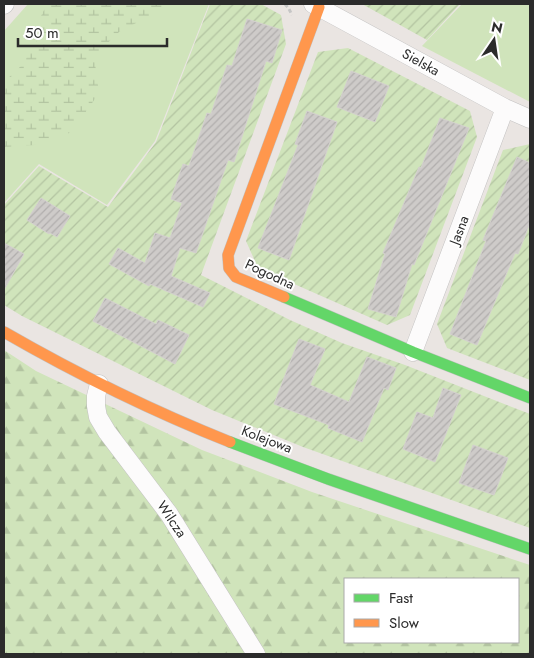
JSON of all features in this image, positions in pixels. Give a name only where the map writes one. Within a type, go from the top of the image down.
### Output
[{"type":"street","name":"Sielska","points":[[316,5],[505,108],[530,119]]},
{"type":"street","name":"Pogodna","points":[[316,5],[228,255],[229,268],[236,278],[412,352],[530,398]]},
{"type":"street","name":"Jasna","points":[[412,352],[505,108]]},
{"type":"street","name":"Kolejowa","points":[[4,332],[26,346],[100,384],[168,416],[259,452],[530,549]]},
{"type":"street","name":"Wilcza","points":[[100,384],[96,396],[98,417],[107,432],[170,514],[256,654]]},
{"type":"path","points":[[284,4],[290,8],[294,20]]},
{"type":"green space","points":[[28,4],[209,4],[155,141],[107,205],[39,164],[4,203],[4,31]]},
{"type":"green space","points":[[47,4],[172,4],[119,32],[94,56],[99,93],[72,132],[35,145],[4,147],[4,82],[22,65],[36,42],[40,18]]},
{"type":"green space","points":[[210,4],[261,4],[281,15],[286,44],[201,275],[290,320],[342,343],[405,365],[530,414],[530,528],[303,447],[212,410],[22,316],[4,305],[4,205],[39,166],[108,207],[156,142]]},
{"type":"green space","points":[[362,4],[460,4],[427,40]]},
{"type":"green space","points":[[462,4],[530,4],[530,102],[422,46]]},
{"type":"green space","points":[[348,48],[470,111],[477,137],[410,315],[387,325],[258,268],[246,241],[318,52]]},
{"type":"green space","points":[[530,144],[530,380],[447,348],[437,324],[503,150]]},
{"type":"green space","points":[[4,350],[36,371],[202,450],[312,492],[530,565],[530,654],[4,654]]},
{"type":"building","points":[[247,19],[282,30],[272,63],[266,61],[234,162],[228,160],[196,253],[180,248],[171,276],[210,293],[203,307],[150,284],[149,286],[109,264],[118,248],[145,263],[155,233],[170,238],[182,203],[171,199],[183,164],[189,166],[207,113],[211,114],[227,65],[232,66]]},
{"type":"building","points":[[351,71],[389,86],[375,122],[337,107]]},
{"type":"building","points":[[307,111],[337,122],[289,260],[258,248],[298,145],[295,144]]},
{"type":"building","points":[[440,118],[469,128],[414,265],[412,264],[396,317],[368,309],[385,254],[383,253],[419,167],[421,168]]},
{"type":"building","points":[[517,157],[530,163],[530,223],[518,254],[515,253],[477,345],[450,334],[486,241],[483,240]]},
{"type":"building","points":[[41,198],[70,216],[57,237],[27,220]]},
{"type":"building","points":[[4,243],[24,254],[4,290]]},
{"type":"building","points":[[105,298],[156,324],[158,320],[189,335],[175,364],[93,321]]},
{"type":"building","points":[[299,339],[325,349],[310,385],[349,402],[367,357],[396,368],[388,390],[384,388],[362,442],[328,428],[329,425],[274,404]]},
{"type":"building","points":[[443,388],[461,395],[435,462],[403,449],[417,412],[433,418]]},
{"type":"building","points":[[473,445],[508,458],[494,495],[459,483]]},
{"type":"traffic: fast","points":[[284,297],[413,352],[530,398]]},
{"type":"traffic: fast","points":[[230,442],[328,479],[530,549]]},
{"type":"traffic: slow","points":[[284,297],[236,277],[229,268],[228,255],[319,7]]},
{"type":"traffic: slow","points":[[4,332],[59,363],[115,391],[172,418],[230,442]]}]
